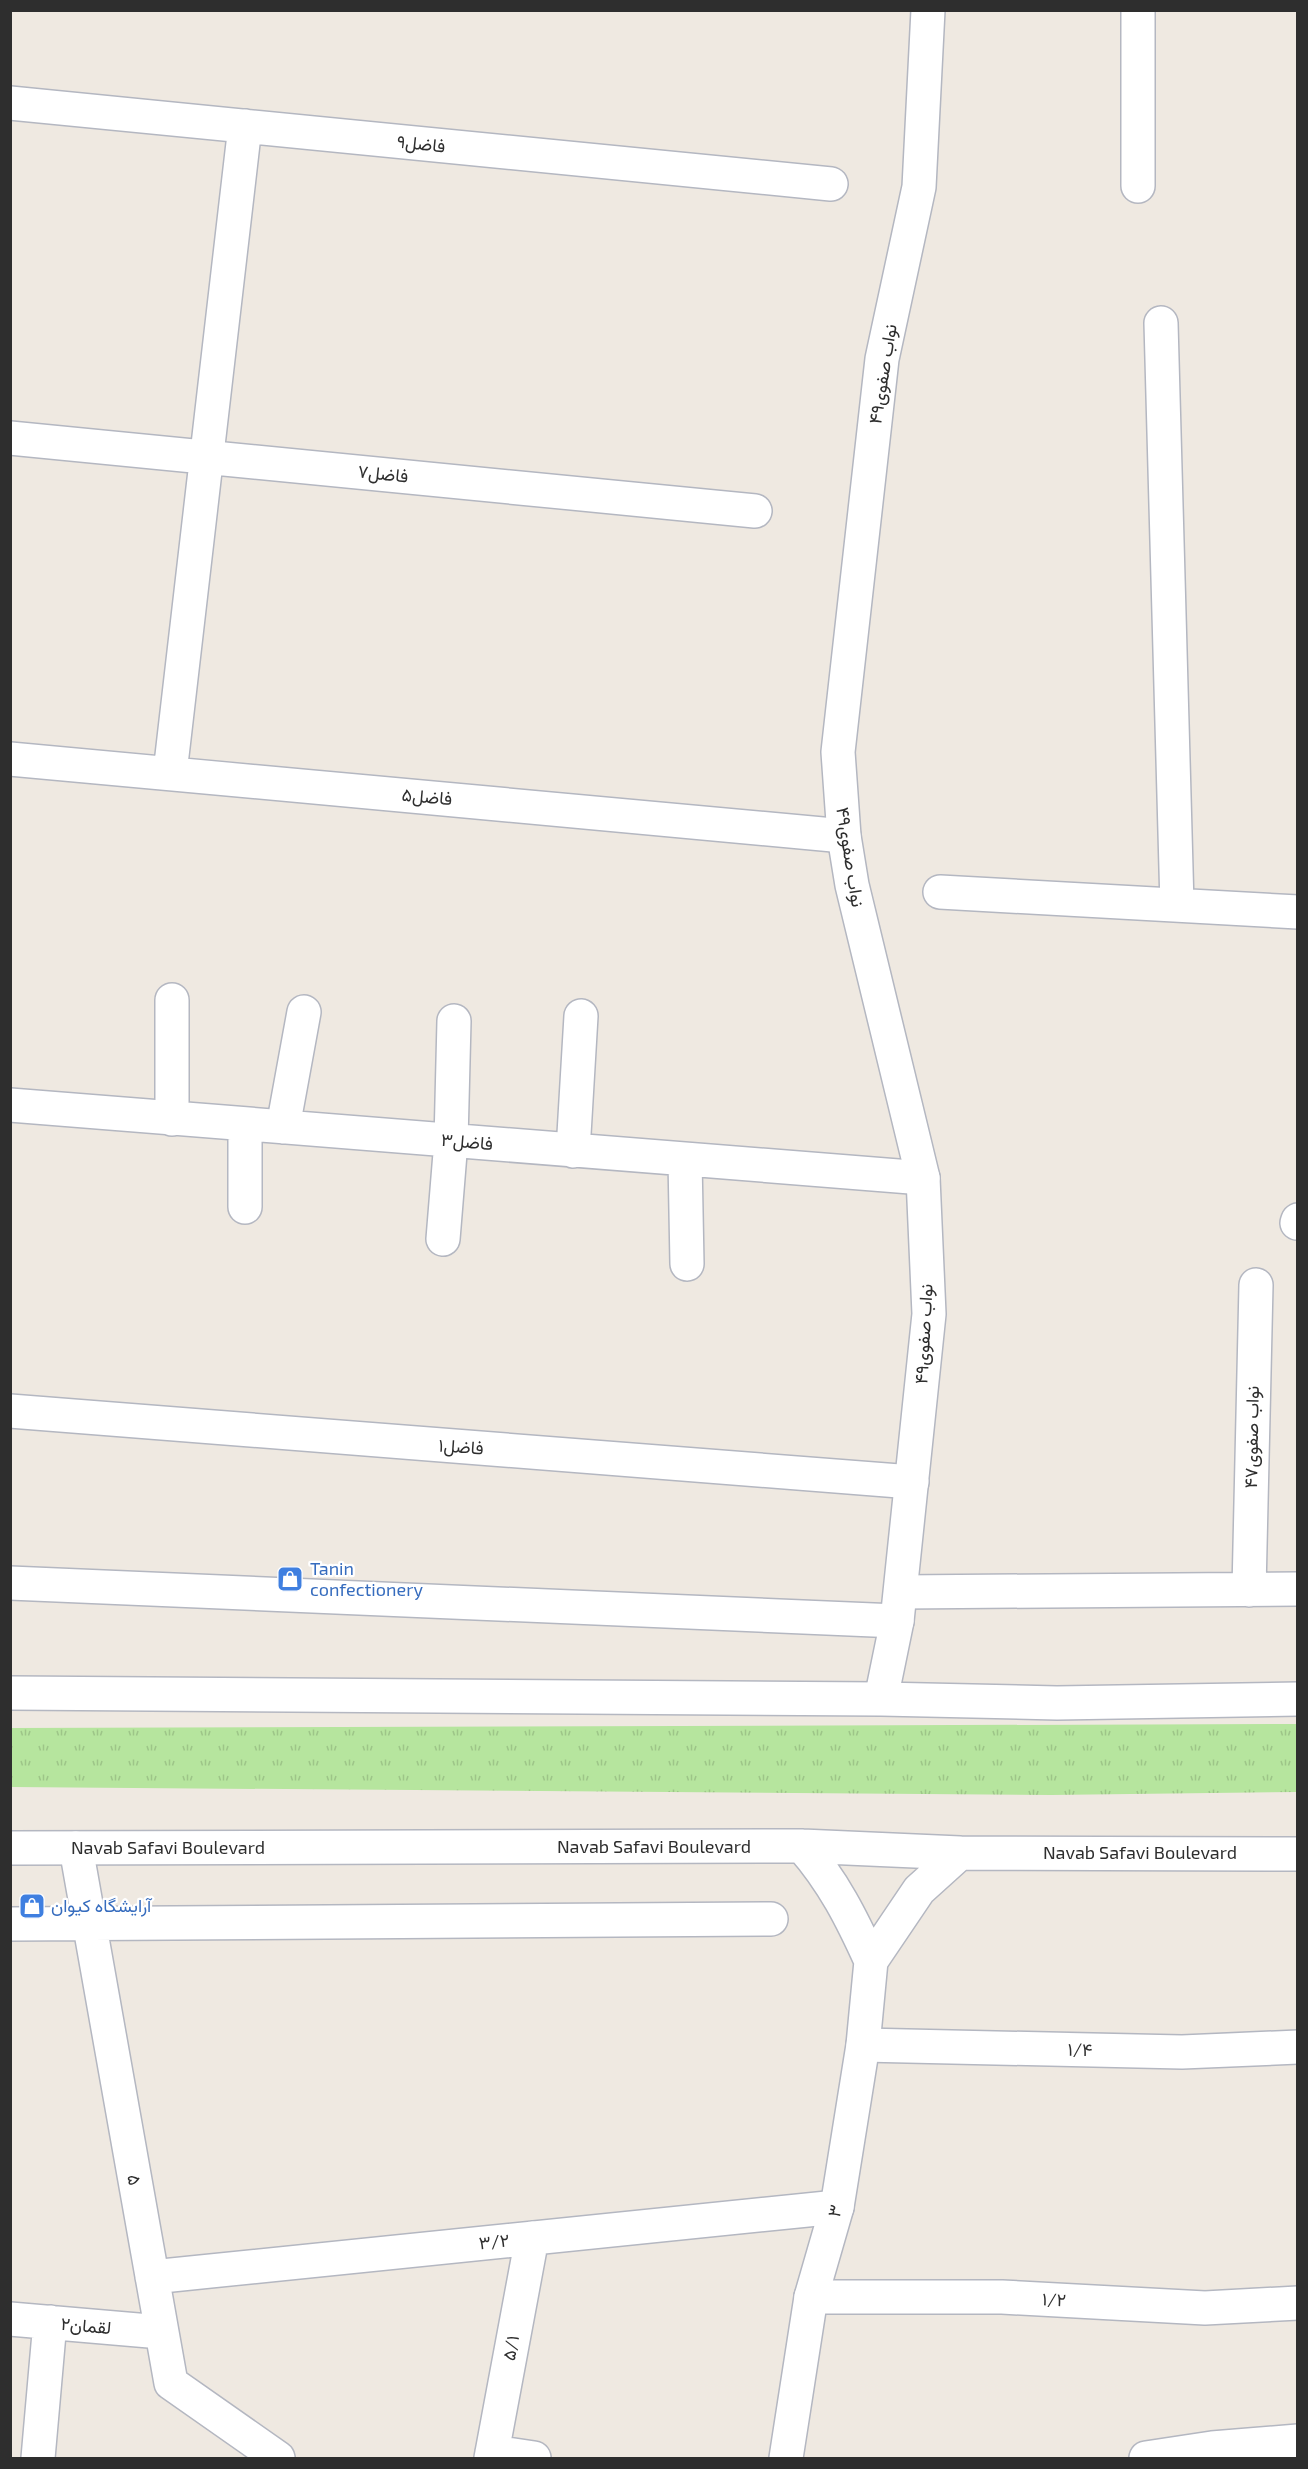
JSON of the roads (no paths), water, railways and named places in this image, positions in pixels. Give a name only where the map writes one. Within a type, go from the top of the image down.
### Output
[{"type":"street","name":"۴۹نواب صفوی","points":[[881,1699],[899,1606],[929,1314],[923,1179],[852,885],[844,836],[838,752],[882,359],[919,187],[928,10]]},
{"type":"street","points":[[1138,10],[1138,186]]},
{"type":"street","name":"۹فاضل","points":[[10,104],[831,184]]},
{"type":"street","points":[[170,773],[246,126]]},
{"type":"street","points":[[1161,323],[1177,905]]},
{"type":"street","name":"۷فاضل","points":[[10,438],[755,511]]},
{"type":"street","name":"۵فاضل","points":[[10,759],[844,836]]},
{"type":"street","points":[[940,892],[1298,912]]},
{"type":"street","points":[[172,1000],[172,1119]]},
{"type":"street","points":[[283,1127],[304,1012]]},
{"type":"street","points":[[573,1151],[581,1016]]},
{"type":"street","points":[[443,1239],[451,1141],[454,1021]]},
{"type":"street","name":"۳فاضل","points":[[10,1106],[923,1179]]},
{"type":"street","points":[[245,1125],[245,1207]]},
{"type":"street","points":[[685,1160],[687,1264]]},
{"type":"street","name":"۴۷نواب صفوی","points":[[1249,1590],[1256,1285]]},
{"type":"street","name":"۱فاضل","points":[[10,1411],[912,1482]]},
{"type":"street","points":[[10,1583],[899,1606],[1298,1589]]},
{"type":"street","points":[[10,1693],[881,1699],[1057,1703],[1298,1700]]},
{"type":"street","points":[[802,1846],[824,1870],[837,1890],[871,1961]]},
{"type":"street","name":"Navab Safavi Boulevard","points":[[10,1848],[802,1846],[960,1853],[1298,1854]]},
{"type":"street","name":"۵","points":[[76,1848],[171,2383],[250,2449],[278,2458]]},
{"type":"street","name":"۳","points":[[786,2458],[811,2296],[837,2207],[863,2045],[871,1961],[919,1890],[960,1853]]},
{"type":"street","points":[[10,1924],[771,1919]]},
{"type":"street","name":"۱/۴","points":[[863,2045],[1182,2052],[1298,2047]]},
{"type":"street","name":"۳/۲","points":[[152,2277],[837,2207]]},
{"type":"street","name":"۵/۱","points":[[492,2455],[532,2238]]},
{"type":"street","name":"۱/۲","points":[[811,2296],[1002,2297],[1205,2308],[1298,2303]]},
{"type":"street","name":"۲لقمان","points":[[10,2319],[162,2332]]},
{"type":"street","points":[[38,2458],[50,2322]]},
{"type":"street","points":[[1146,2458],[1212,2453],[1298,2441]]},
{"type":"street","points":[[492,2455],[534,2458]]},
{"type":"place","name":"Tanin confectionery","points":[[290,1579]]},
{"type":"place","name":"آرایشگاه کیوان","points":[[32,1906]]}]
